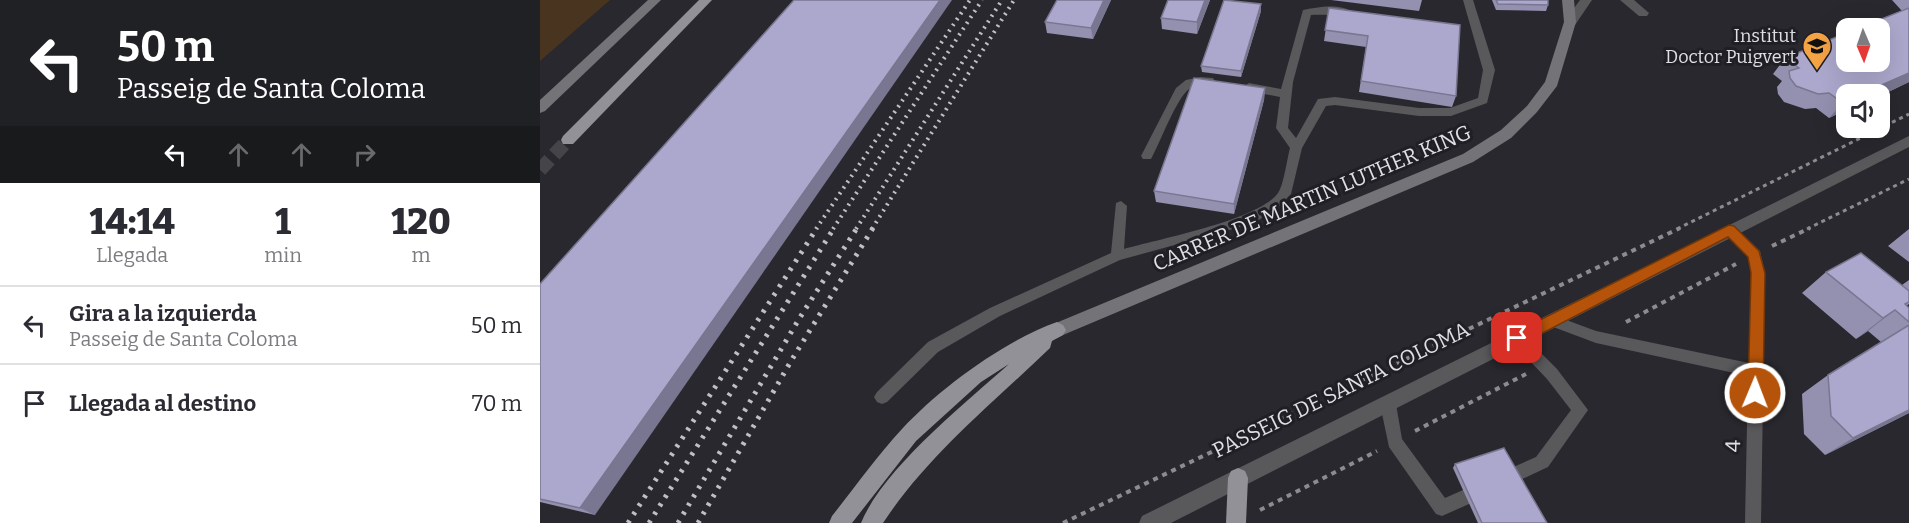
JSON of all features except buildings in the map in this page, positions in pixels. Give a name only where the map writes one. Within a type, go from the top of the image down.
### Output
[{"type":"highway","points":[[568,140],[706,0]]},
{"type":"highway","points":[[839,523],[909,435],[975,376],[1002,358],[1057,330]]},
{"type":"highway","points":[[871,523],[880,508],[913,467],[1057,330]]},
{"type":"highway","points":[[1236,523],[1238,478]]},
{"type":"main road","points":[[540,108],[655,0]]},
{"type":"main road","name":"CARRER DE MARTIN LUTHER KING","points":[[1057,330],[1468,158],[1506,134],[1533,109],[1552,83],[1570,22],[1568,0]]},
{"type":"street","points":[[1570,22],[1586,0]]},
{"type":"street","points":[[1626,0],[1643,13]]},
{"type":"street","name":"PASSEIG DE SANTA COLOMA","points":[[1149,523],[1909,141]]},
{"type":"lane","points":[[882,397],[933,346],[995,312],[1117,256],[1246,220],[1271,207],[1285,194],[1296,148],[1322,102],[1335,101],[1419,112],[1451,112],[1483,100],[1489,70],[1471,27],[1468,0]]},
{"type":"lane","points":[[1296,148],[1282,129],[1285,93],[1306,12],[1329,10],[1363,14]]},
{"type":"lane","points":[[1147,156],[1180,92],[1187,83],[1197,79],[1219,83]]},
{"type":"lane","points":[[1240,86],[1285,93]]},
{"type":"lane","points":[[1117,256],[1121,206]]},
{"type":"lane","points":[[1729,230],[1755,255]]},
{"type":"lane","name":"4","points":[[1753,523],[1758,273],[1755,255]]},
{"type":"lane","points":[[1553,321],[1596,337],[1756,371]]},
{"type":"lane","points":[[1388,404],[1395,442],[1442,508],[1542,462],[1580,410],[1552,374],[1517,338]]},
{"type":"path","name":"PASSEIG DE SANTA COLOMA","points":[[1063,523],[1677,229],[1909,114]]},
{"type":"path","points":[[1623,323],[1909,179]]},
{"type":"path","points":[[1413,432],[1524,375]]},
{"type":"path","points":[[1285,497],[1369,455]]},
{"type":"shaded area","points":[[540,0],[610,0],[540,61]]},
{"type":"tunnel","points":[[540,170],[568,140]]},
{"type":"railway","points":[[816,229],[970,0]]},
{"type":"railway","points":[[833,229],[982,0]]},
{"type":"railway","points":[[856,229],[1002,0]]},
{"type":"railway","points":[[872,229],[1014,0]]},
{"type":"railway","points":[[628,523],[817,228]]},
{"type":"railway","points":[[649,523],[834,228]]},
{"type":"railway","points":[[678,523],[799,319],[857,228]]},
{"type":"railway","points":[[698,523],[791,361],[873,228]]},
{"type":"place","name":"Institut Doctor Puigvert","points":[[1817,72]]},
{"type":"route","points":[[1517,338],[1729,230],[1755,255],[1758,273],[1755,393]]}]
